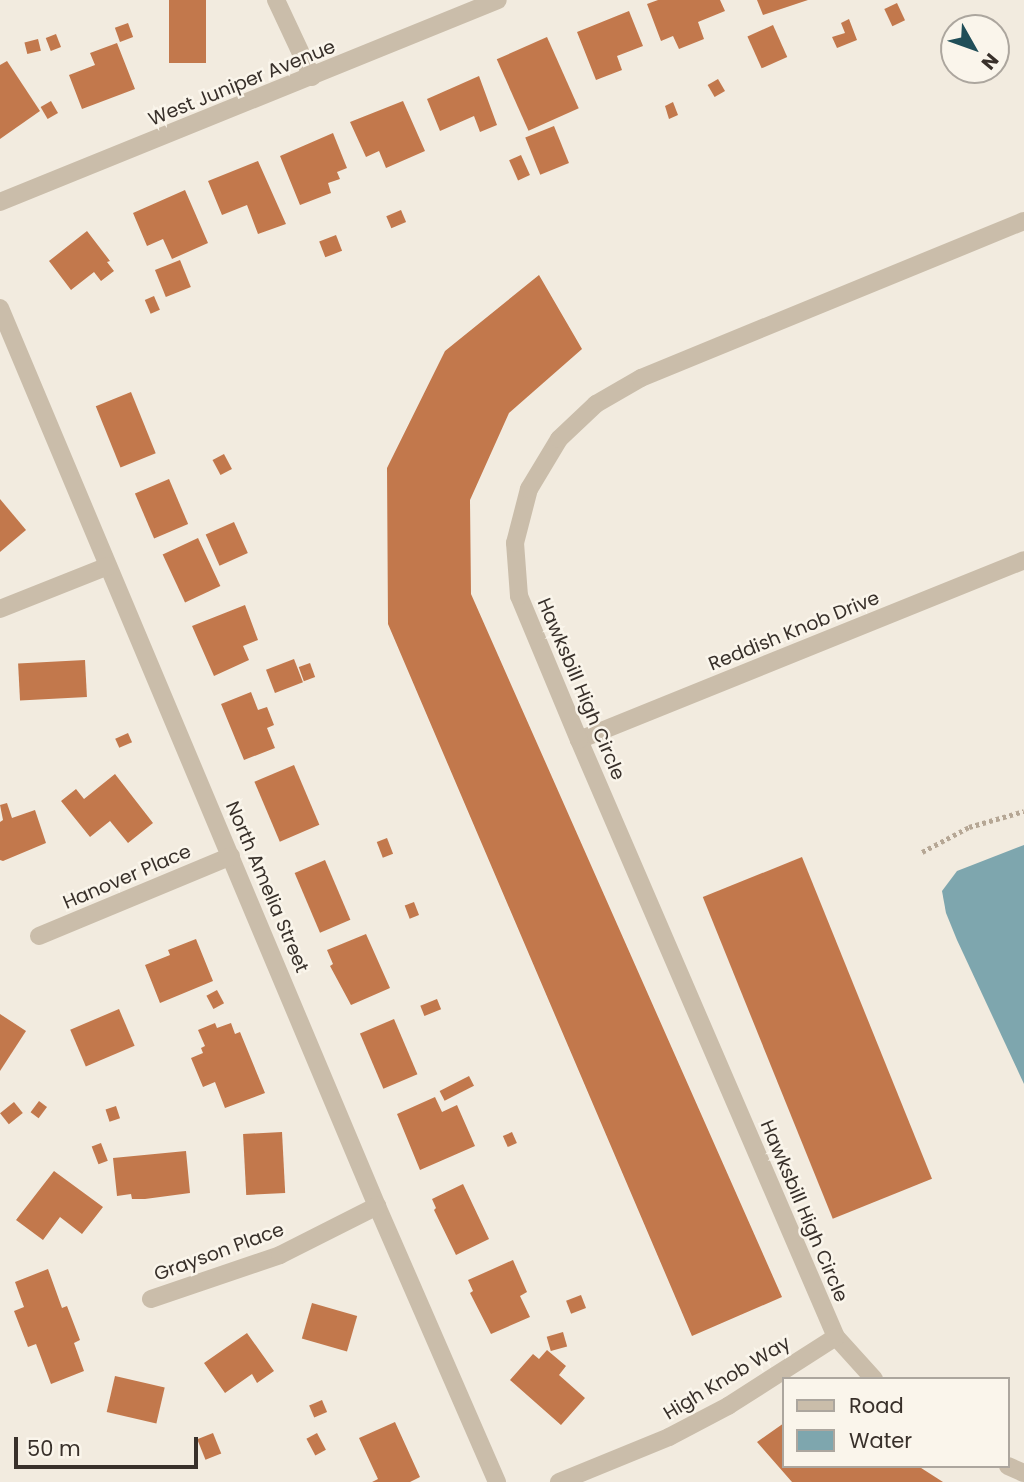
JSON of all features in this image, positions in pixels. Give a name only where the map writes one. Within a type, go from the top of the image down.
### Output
[{"type":"street","points":[[276,0],[312,77]]},
{"type":"street","name":"West Juniper Avenue","points":[[0,202],[498,0]]},
{"type":"street","name":"Hawksbill High Circle","points":[[872,1377],[836,1337],[579,740],[519,596],[515,543],[529,489],[559,439],[596,404],[641,378],[1024,221]]},
{"type":"street","name":"North Amelia Street","points":[[0,308],[377,1206],[497,1482]]},
{"type":"street","name":"Reddish Knob Drive","points":[[579,740],[1024,560]]},
{"type":"street","points":[[0,610],[108,566]]},
{"type":"street","name":"Hanover Place","points":[[39,936],[231,856]]},
{"type":"street","name":"Grayson Place","points":[[151,1299],[280,1255],[377,1206]]},
{"type":"street","name":"High Knob Way","points":[[559,1482],[670,1437],[728,1406],[836,1337]]},
{"type":"path","points":[[922,852],[969,827],[1024,811]]},
{"type":"water","points":[[1024,845],[1024,1084],[957,940],[946,913],[942,891],[957,871]]},
{"type":"building","points":[[169,0],[206,0],[206,63],[169,63]]},
{"type":"building","points":[[658,0],[720,0],[725,11],[698,22],[704,39],[679,49],[673,36],[661,41],[647,4]]},
{"type":"building","points":[[757,0],[808,0],[763,15]]},
{"type":"building","points":[[897,3],[905,20],[892,26],[884,9]]},
{"type":"building","points":[[629,11],[643,46],[617,56],[622,70],[596,80],[577,32]]},
{"type":"building","points":[[849,19],[857,40],[837,48],[832,37],[845,33],[841,23]]},
{"type":"building","points":[[128,23],[133,37],[120,42],[115,28]]},
{"type":"building","points":[[773,25],[787,57],[762,68],[747,36]]},
{"type":"building","points":[[56,34],[61,47],[51,51],[46,38]]},
{"type":"building","points":[[547,37],[579,108],[528,131],[497,59]]},
{"type":"building","points":[[38,39],[41,51],[27,54],[24,42]]},
{"type":"building","points":[[117,43],[135,89],[82,109],[69,75],[95,65],[90,53]]},
{"type":"building","points":[[7,61],[40,111],[0,139],[0,65]]},
{"type":"building","points":[[479,76],[497,125],[480,132],[474,116],[440,131],[427,99]]},
{"type":"building","points":[[718,79],[725,91],[715,97],[708,85]]},
{"type":"building","points":[[51,101],[58,113],[48,119],[41,107]]},
{"type":"building","points":[[403,101],[425,151],[386,168],[379,151],[366,157],[350,122]]},
{"type":"building","points":[[673,102],[678,115],[669,119],[665,106]]},
{"type":"building","points":[[554,126],[569,163],[540,175],[525,138]]},
{"type":"building","points":[[333,133],[347,168],[337,172],[340,179],[328,183],[331,193],[300,205],[280,156]]},
{"type":"building","points":[[521,155],[530,175],[518,180],[509,160]]},
{"type":"building","points":[[258,161],[286,224],[258,234],[247,205],[222,215],[208,181]]},
{"type":"building","points":[[185,190],[208,243],[172,259],[163,239],[147,246],[133,213]]},
{"type":"building","points":[[401,210],[406,222],[391,228],[386,216]]},
{"type":"building","points":[[87,231],[110,261],[107,262],[114,271],[101,281],[94,272],[71,290],[49,261]]},
{"type":"building","points":[[336,235],[342,251],[325,257],[319,241]]},
{"type":"building","points":[[180,260],[191,287],[166,297],[155,270]]},
{"type":"building","points":[[539,275],[582,349],[509,413],[470,500],[471,594],[782,1297],[692,1336],[388,624],[387,468],[445,351]]},
{"type":"building","points":[[154,296],[160,310],[151,314],[145,300]]},
{"type":"building","points":[[131,392],[156,453],[120,467],[96,406]]},
{"type":"building","points":[[224,454],[232,469],[221,475],[213,460]]},
{"type":"building","points":[[169,479],[188,524],[154,539],[135,493]]},
{"type":"building","points":[[0,499],[26,530],[0,552]]},
{"type":"building","points":[[234,522],[248,553],[220,566],[206,535]]},
{"type":"building","points":[[198,538],[220,586],[185,603],[163,554]]},
{"type":"building","points":[[245,605],[258,640],[243,646],[249,660],[214,676],[192,626]]},
{"type":"building","points":[[294,659],[303,682],[275,693],[266,670]]},
{"type":"building","points":[[85,660],[87,697],[20,700],[18,664]]},
{"type":"building","points":[[310,663],[315,677],[304,681],[299,667]]},
{"type":"building","points":[[251,692],[258,710],[267,707],[274,725],[267,728],[275,748],[244,760],[221,704]]},
{"type":"building","points":[[128,733],[132,742],[119,748],[115,739]]},
{"type":"building","points":[[294,765],[319,825],[280,842],[254,782]]},
{"type":"building","points":[[115,774],[153,823],[128,843],[110,821],[90,837],[61,801],[76,789],[84,799]]},
{"type":"building","points":[[7,803],[12,818],[35,810],[46,843],[3,861],[0,860],[0,822],[3,820],[0,805]]},
{"type":"building","points":[[387,838],[393,854],[383,858],[377,842]]},
{"type":"building","points":[[802,857],[932,1179],[833,1219],[703,897]]},
{"type":"building","points":[[325,860],[350,920],[320,933],[295,873]]},
{"type":"building","points":[[414,902],[419,915],[410,919],[405,906]]},
{"type":"building","points":[[366,934],[390,988],[351,1005],[330,966],[333,964],[327,950]]},
{"type":"building","points":[[196,939],[213,981],[160,1003],[145,965],[170,955],[168,950]]},
{"type":"building","points":[[217,990],[224,1003],[213,1009],[206,996]]},
{"type":"building","points":[[437,999],[441,1009],[424,1016],[420,1006]]},
{"type":"building","points":[[119,1009],[135,1046],[86,1067],[70,1030]]},
{"type":"building","points":[[0,1014],[26,1031],[0,1071]]},
{"type":"building","points":[[394,1019],[417,1074],[383,1089],[360,1033]]},
{"type":"building","points":[[215,1023],[217,1028],[231,1023],[235,1034],[240,1032],[265,1093],[225,1108],[215,1082],[203,1087],[191,1058],[203,1053],[201,1048],[205,1046],[198,1030]]},
{"type":"building","points":[[469,1076],[474,1086],[445,1101],[440,1091]]},
{"type":"building","points":[[435,1097],[442,1112],[457,1105],[475,1146],[420,1170],[397,1114]]},
{"type":"building","points":[[39,1101],[47,1107],[39,1118],[31,1112]]},
{"type":"building","points":[[14,1102],[23,1113],[9,1124],[0,1113]]},
{"type":"building","points":[[116,1106],[120,1118],[110,1122],[106,1109]]},
{"type":"building","points":[[282,1132],[285,1193],[246,1195],[243,1134]]},
{"type":"building","points":[[512,1132],[517,1143],[508,1147],[503,1136]]},
{"type":"building","points":[[101,1143],[108,1161],[98,1164],[92,1147]]},
{"type":"building","points":[[186,1151],[190,1193],[145,1199],[132,1199],[131,1194],[117,1196],[113,1158]]},
{"type":"building","points":[[54,1171],[103,1207],[82,1234],[60,1217],[43,1240],[16,1220]]},
{"type":"building","points":[[463,1184],[489,1239],[456,1255],[434,1210],[436,1208],[432,1199]]},
{"type":"building","points":[[513,1260],[527,1292],[520,1296],[530,1317],[491,1334],[470,1293],[473,1291],[468,1280]]},
{"type":"building","points":[[48,1269],[62,1308],[67,1306],[80,1340],[74,1343],[84,1371],[51,1384],[36,1344],[28,1347],[14,1311],[24,1307],[15,1282]]},
{"type":"building","points":[[581,1295],[586,1308],[571,1314],[566,1301]]},
{"type":"building","points":[[312,1303],[357,1316],[347,1352],[302,1339]]},
{"type":"building","points":[[563,1332],[567,1346],[551,1351],[547,1337]]},
{"type":"building","points":[[247,1333],[274,1371],[257,1383],[252,1374],[225,1393],[204,1363]]},
{"type":"building","points":[[547,1350],[566,1366],[559,1375],[585,1398],[561,1425],[510,1380],[533,1354],[539,1359]]},
{"type":"building","points":[[115,1376],[165,1387],[156,1424],[107,1412]]},
{"type":"building","points":[[322,1400],[327,1412],[314,1417],[309,1405]]},
{"type":"building","points":[[395,1422],[420,1477],[410,1482],[372,1482],[378,1479],[359,1438]]},
{"type":"building","points":[[782,1424],[782,1468],[921,1468],[943,1482],[792,1482],[757,1442]]},
{"type":"building","points":[[213,1433],[221,1453],[205,1460],[197,1439]]},
{"type":"building","points":[[317,1433],[326,1450],[315,1455],[306,1439]]}]
